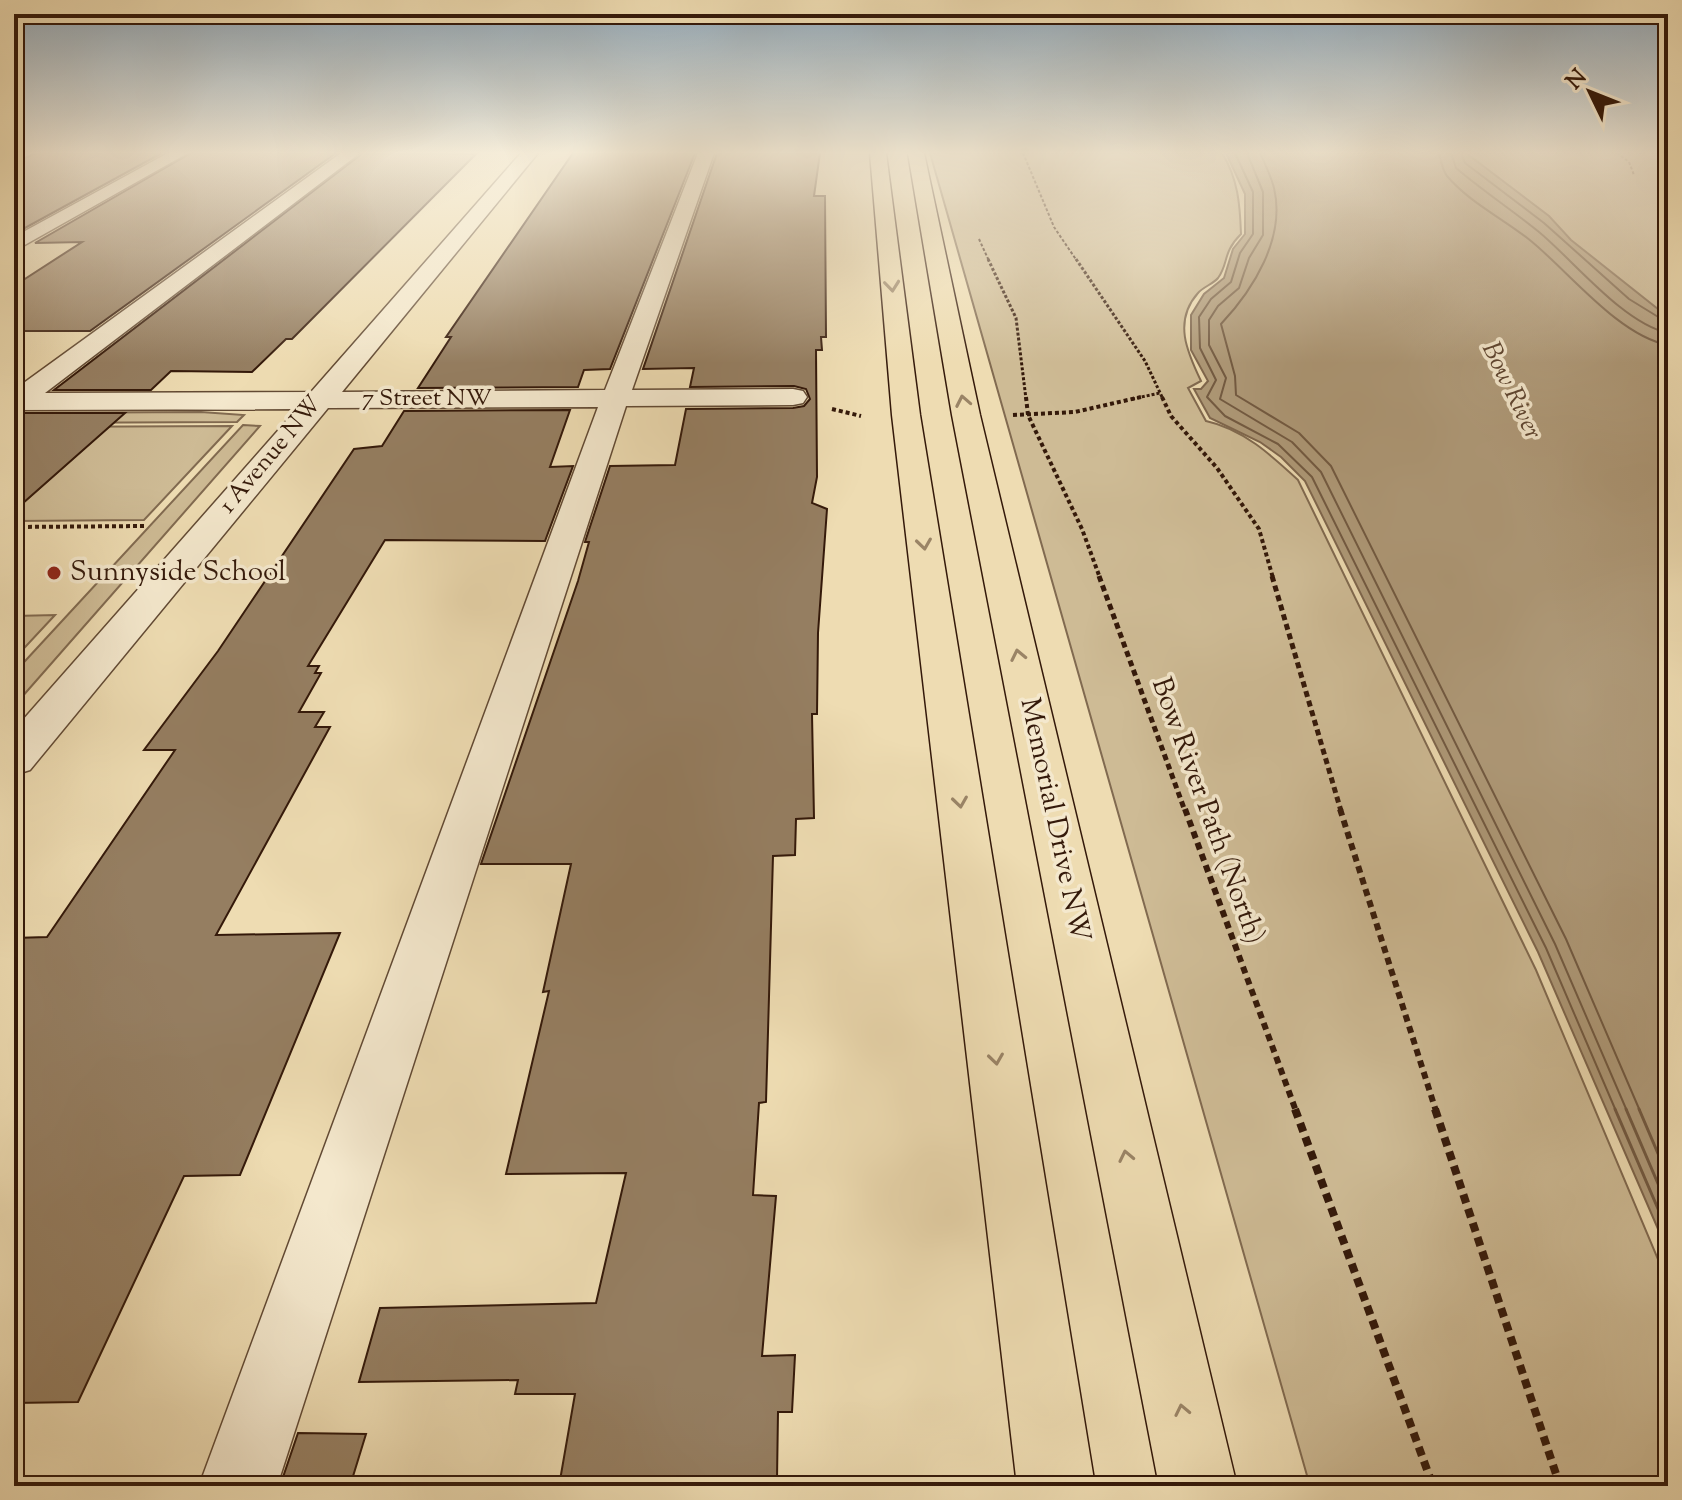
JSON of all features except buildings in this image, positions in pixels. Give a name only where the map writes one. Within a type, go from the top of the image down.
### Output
[{"type":"main road","points":[[885,223],[906,415],[1056,1486]]},
{"type":"main road","name":"Memorial Drive NW","points":[[929,223],[966,415],[1198,1486]]},
{"type":"street","points":[[14,245],[54,223]]},
{"type":"street","points":[[15,402],[257,223]]},
{"type":"street","name":"1 Avenue NW","points":[[14,759],[470,223]]},
{"type":"street","points":[[238,1486],[615,398],[680,223]]},
{"type":"street","name":"7 Street NW","points":[[15,402],[793,397]]},
{"type":"path","points":[[1052,223],[1145,361],[1171,416],[1217,468],[1259,529],[1327,767],[1445,1140],[1560,1486]]},
{"type":"path","name":"Bow River Path (North)","points":[[976,231],[1016,318],[1028,415],[1082,529],[1433,1486]]},
{"type":"path","points":[[1008,415],[1108,407],[1160,393]]},
{"type":"path","points":[[14,527],[145,526]]},
{"type":"shaded area","points":[[950,223],[1240,223],[1241,234],[1228,252],[1218,278],[1198,293],[1186,314],[1187,348],[1201,381],[1188,388],[1206,421],[1244,437],[1267,452],[1298,480],[1536,970],[1668,1283],[1668,1486],[1310,1486]]},
{"type":"shaded area","points":[[1542,223],[1668,223],[1668,330]]},
{"type":"shaded area","points":[[201,412],[244,415],[237,422],[14,423],[14,413]]},
{"type":"shaded area","points":[[243,425],[260,426],[14,706],[14,673]]},
{"type":"shaded area","points":[[232,426],[144,520],[14,521],[14,511],[90,443],[14,427]]},
{"type":"shaded area","points":[[55,615],[14,659],[14,616]]},
{"type":"water","name":"Bow River","points":[[1245,223],[1555,223],[1571,240],[1668,317],[1668,1252],[1538,952],[1305,481],[1281,457],[1260,442],[1210,418],[1194,389],[1201,389],[1208,381],[1191,350],[1191,315],[1204,294],[1224,278],[1233,249],[1245,234]]},
{"type":"place","name":"Sunnyside School","points":[[54,573]]}]
